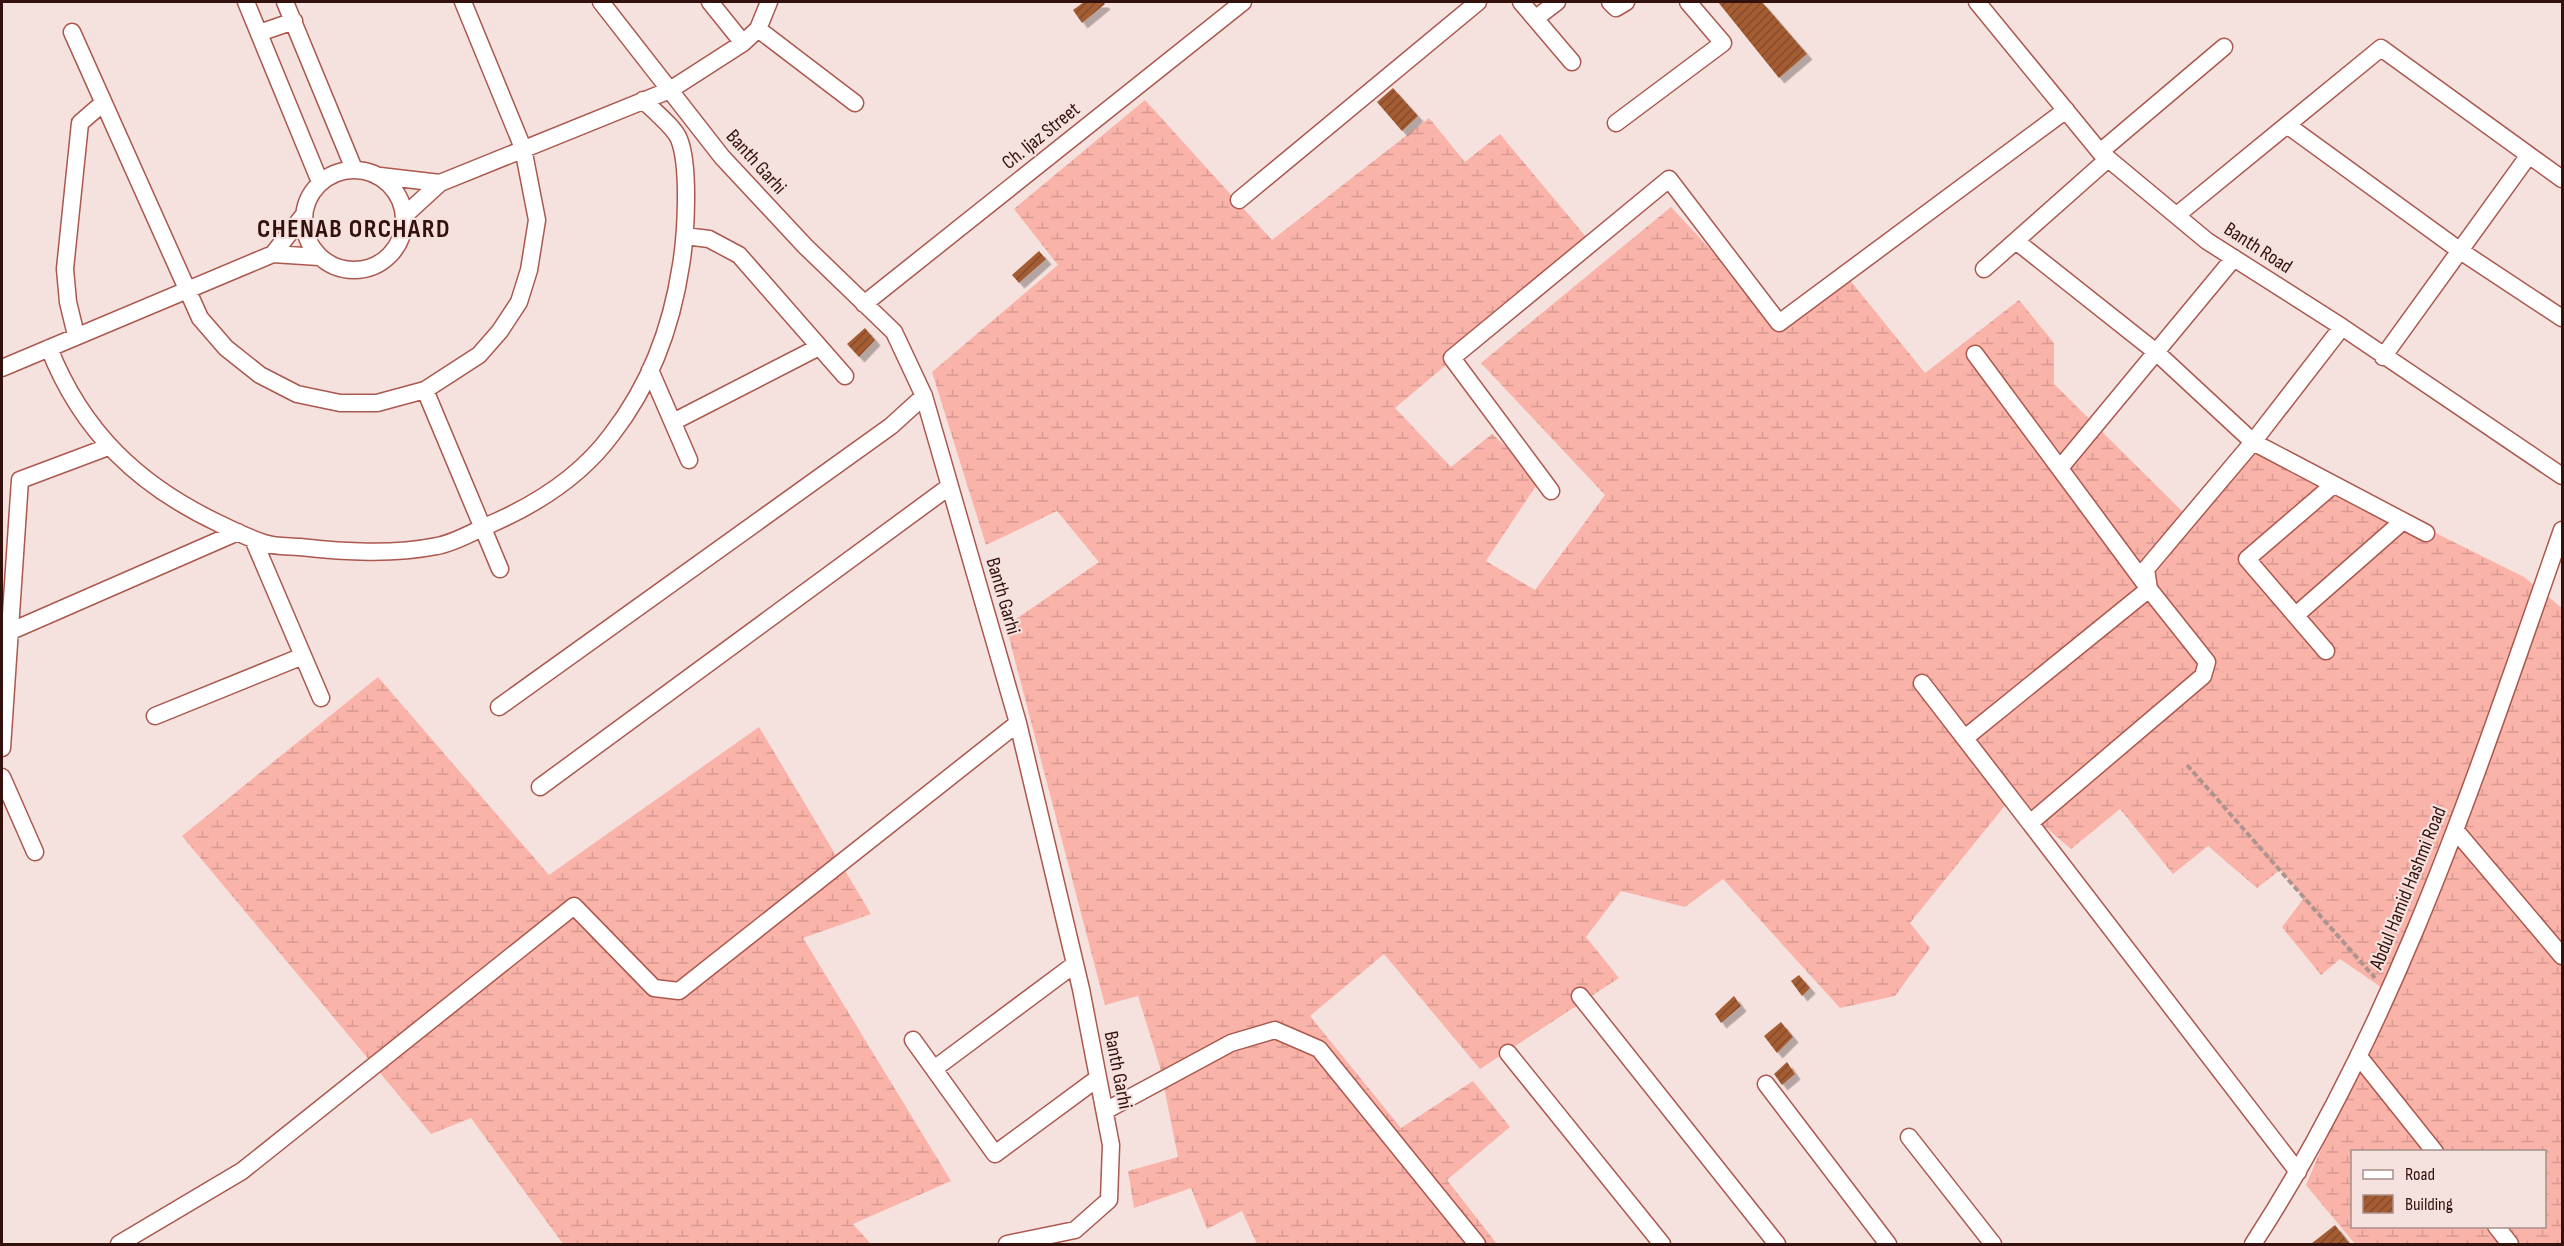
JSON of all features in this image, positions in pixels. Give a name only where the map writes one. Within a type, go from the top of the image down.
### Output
[{"type":"street","points":[[246,2],[320,182]]},
{"type":"street","points":[[285,2],[354,169]]},
{"type":"street","points":[[72,32],[200,318],[226,348],[260,375],[297,394],[340,403],[378,403],[425,390],[479,355],[500,331],[519,302],[530,270],[537,220],[523,148],[462,2]]},
{"type":"street","name":"Banth Garhi","points":[[601,2],[722,157],[805,246],[894,332],[924,396],[1018,723],[1075,964],[1111,1145],[1108,1200],[1075,1230],[1007,1245]]},
{"type":"street","points":[[710,2],[743,43]]},
{"type":"street","points":[[404,216],[440,183],[670,90],[743,43],[758,29],[769,2]]},
{"type":"street","name":"Ch. Ijaz Street","points":[[864,304],[1244,2]]},
{"type":"street","points":[[1239,200],[1478,2]]},
{"type":"street","points":[[1521,2],[1572,62]]},
{"type":"street","points":[[1536,18],[1557,2]]},
{"type":"street","points":[[1610,2],[1616,8],[1626,2]]},
{"type":"street","points":[[1616,123],[1723,43],[1688,2]]},
{"type":"street","name":"Banth Road","points":[[1977,2],[2104,155],[2207,241],[2342,327],[2383,357],[2562,476]]},
{"type":"street","points":[[259,33],[294,21]]},
{"type":"street","points":[[758,29],[855,103]]},
{"type":"street","points":[[1984,269],[2104,155],[2224,47]]},
{"type":"street","points":[[2176,215],[2381,48],[2562,179]]},
{"type":"street","points":[[49,348],[61,378],[108,447],[144,479],[185,508],[266,544],[348,553],[439,546],[518,512],[557,488],[588,461],[612,435],[638,395],[650,370],[663,340],[677,290],[685,236],[686,182],[679,137],[643,100]]},
{"type":"street","points":[[76,335],[68,302],[64,269],[74,167],[80,123],[103,103]]},
{"type":"street","points":[[1551,491],[1452,358],[1669,178],[1779,323],[2066,110]]},
{"type":"street","points":[[2287,125],[2459,250],[2562,318]]},
{"type":"street","points":[[2383,357],[2529,155]]},
{"type":"street","points":[[273,254],[303,216],[308,198],[320,182],[336,172],[354,169],[380,176],[440,183]]},
{"type":"street","points":[[303,216],[306,239],[319,257],[337,268],[357,271],[376,266],[392,254],[402,236],[404,216],[401,201],[392,187],[380,176]]},
{"type":"street","points":[[685,236],[709,239],[739,255],[845,376]]},
{"type":"street","points":[[2016,241],[2156,352],[2253,442],[2332,486],[2426,533]]},
{"type":"street","points":[[2,368],[273,254],[319,257]]},
{"type":"street","points":[[2060,468],[2234,258]]},
{"type":"street","points":[[2150,589],[2146,569],[2253,442],[2342,327]]},
{"type":"street","points":[[673,422],[819,347]]},
{"type":"street","points":[[1975,354],[2207,662],[2203,676],[2030,823]]},
{"type":"street","points":[[650,370],[689,460]]},
{"type":"street","points":[[425,390],[500,569]]},
{"type":"street","points":[[499,707],[891,426],[924,396]]},
{"type":"street","points":[[2,748],[20,480],[108,447]]},
{"type":"street","points":[[540,787],[950,486]]},
{"type":"street","points":[[2326,651],[2247,559],[2332,486]]},
{"type":"street","points":[[2296,615],[2403,521]]},
{"type":"street","name":"Abdul Hamid Hashmi Road","points":[[2253,1245],[2298,1172],[2360,1058],[2456,831],[2562,530]]},
{"type":"street","points":[[9,632],[246,536]]},
{"type":"street","points":[[246,536],[321,698]]},
{"type":"street","points":[[1965,738],[2150,589]]},
{"type":"street","points":[[155,716],[303,656]]},
{"type":"street","points":[[1922,683],[2298,1172]]},
{"type":"street","points":[[118,1245],[242,1171],[574,906],[654,988],[679,991],[1018,723]]},
{"type":"street","points":[[2,777],[35,852]]},
{"type":"street","points":[[2456,831],[2562,956]]},
{"type":"street","points":[[934,1069],[1075,964]]},
{"type":"street","points":[[1580,996],[1777,1245]]},
{"type":"street","points":[[1105,1111],[1231,1043],[1275,1030],[1319,1049],[1477,1245]]},
{"type":"street","points":[[913,1040],[995,1154],[1098,1078]]},
{"type":"street","points":[[1508,1053],[1662,1245]]},
{"type":"street","points":[[2360,1058],[2433,1150]]},
{"type":"street","points":[[1766,1084],[1883,1243]]},
{"type":"street","points":[[1909,1137],[1994,1245]]},
{"type":"street","points":[[2497,1228],[2510,1245]]},
{"type":"path","points":[[2187,765],[2388,992]]},
{"type":"green space","points":[[1145,100],[1272,240],[1429,118],[1465,162],[1500,134],[1591,243],[1395,408],[1451,467],[1492,434],[1541,478],[1486,561],[1535,590],[1605,495],[1481,363],[1671,207],[1779,323],[1845,274],[1925,373],[2019,300],[2054,343],[2054,384],[2189,518],[2253,442],[2524,577],[2562,608],[2562,1244],[2355,1244],[2306,1185],[2388,992],[2340,959],[2321,975],[2282,927],[2304,898],[2280,870],[2257,888],[2208,846],[2173,874],[2120,809],[2071,849],[2011,798],[1910,923],[1930,948],[1895,996],[1840,1008],[1723,879],[1685,907],[1621,891],[1586,937],[1619,978],[1480,1069],[1384,954],[1310,1016],[1401,1128],[1473,1081],[1510,1127],[1447,1180],[1497,1244],[1257,1244],[1242,1211],[1207,1229],[1191,1188],[1134,1208],[1128,1171],[1178,1157],[1160,1067],[1138,996],[1105,1005],[1006,626],[1099,562],[1057,511],[986,545],[932,372],[1058,265],[1014,209]]},
{"type":"green space","points":[[378,677],[549,875],[759,727],[871,914],[803,938],[951,1181],[853,1224],[871,1244],[563,1244],[471,1118],[431,1134],[182,836]]},
{"type":"building","points":[[1084,2],[1103,2],[1105,4],[1082,23],[1073,10]]},
{"type":"building","points":[[1718,2],[1762,2],[1807,54],[1779,78]]},
{"type":"building","points":[[1393,88],[1418,116],[1402,131],[1377,102]]},
{"type":"building","points":[[1039,251],[1046,259],[1019,283],[1012,275]]},
{"type":"building","points":[[865,328],[875,340],[859,357],[847,344]]},
{"type":"building","points":[[1799,975],[1810,988],[1802,996],[1791,981]]},
{"type":"building","points":[[1734,996],[1741,1006],[1721,1023],[1715,1014]]},
{"type":"building","points":[[1781,1022],[1793,1037],[1777,1053],[1764,1036]]},
{"type":"building","points":[[1787,1062],[1795,1074],[1782,1085],[1774,1074]]},
{"type":"building","points":[[2335,1225],[2350,1244],[2311,1244]]},
{"type":"district","name":"CHENAB ORCHARD","points":[[354,229]]}]
